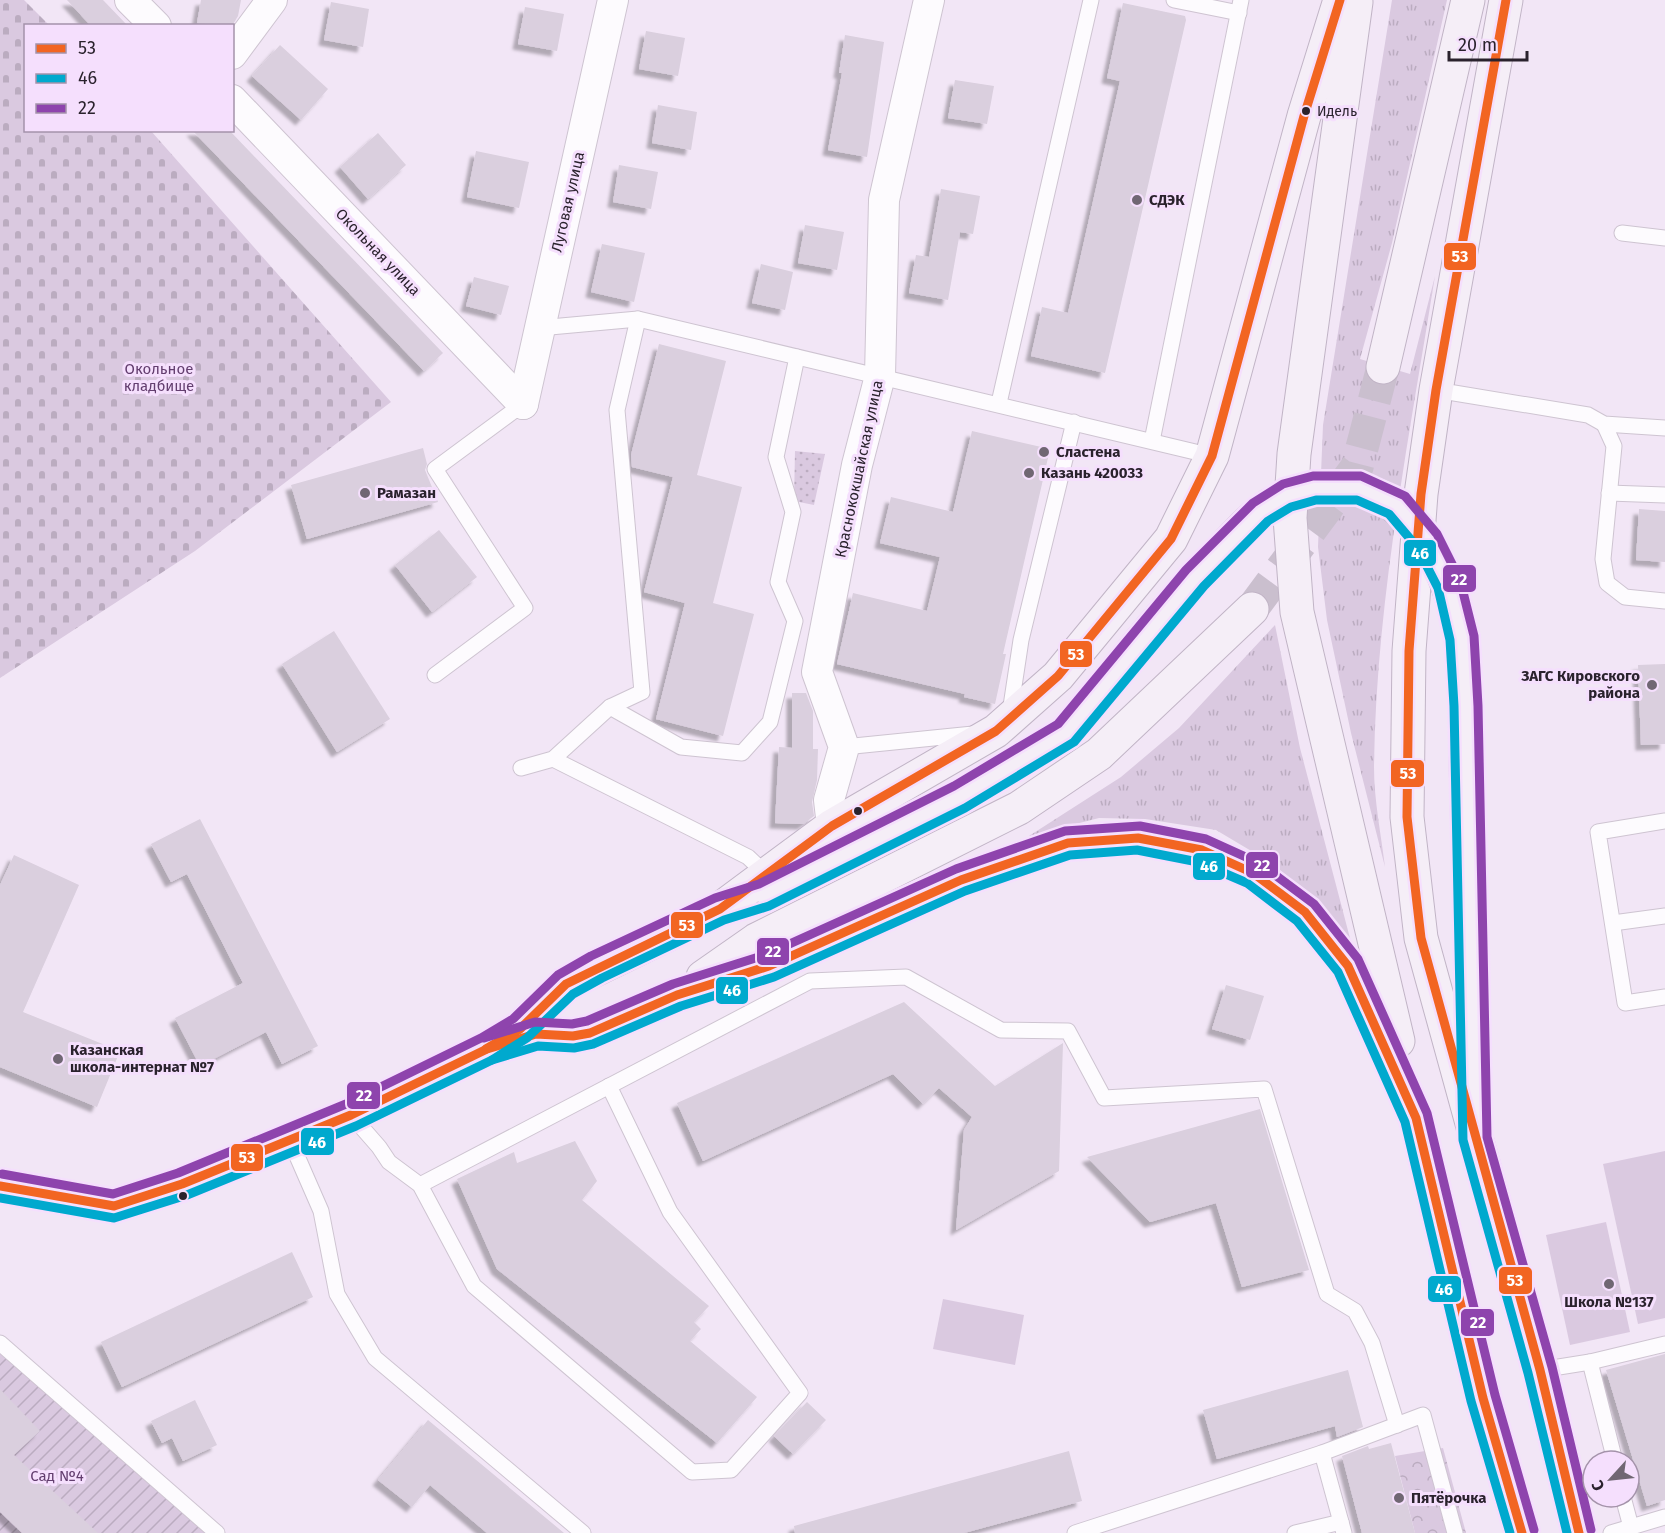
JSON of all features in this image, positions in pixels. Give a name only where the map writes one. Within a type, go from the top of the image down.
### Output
[{"type":"main road","points":[[720,909],[832,826],[996,731],[1058,676],[1171,539],[1212,456],[1304,116],[1340,0]]},
{"type":"main road","points":[[1357,0],[1294,454],[1290,518],[1297,612],[1483,1398],[1522,1533]]},
{"type":"main road","points":[[1383,367],[1468,0]]},
{"type":"main road","points":[[1506,0],[1436,390],[1421,494],[1409,651],[1407,817],[1421,938],[1540,1370],[1579,1533]]},
{"type":"main road","points":[[0,1186],[114,1206],[182,1184],[351,1115],[487,1049],[520,1029],[566,984],[720,909],[764,895],[960,797],[1065,733],[1195,578],[1260,512],[1286,496],[1314,488],[1360,488],[1396,504],[1427,540],[1449,584],[1462,638],[1466,706],[1475,1139]]},
{"type":"main road","points":[[677,995],[756,940],[1018,808],[1099,754],[1252,609]]},
{"type":"main road","points":[[487,1049],[536,1034],[573,1036],[590,1033],[677,995],[769,966],[961,880],[1068,843],[1138,837],[1202,850],[1253,873],[1305,912],[1348,966],[1416,1118]]},
{"type":"street","points":[[130,0],[154,24]]},
{"type":"street","points":[[234,51],[272,0]]},
{"type":"street","name":"Луговая улица","points":[[523,404],[613,0]]},
{"type":"street","name":"Краснококшайская улица","points":[[844,747],[817,672],[857,465],[880,376],[884,201],[929,0]]},
{"type":"street","name":"Окольная улица","points":[[234,102],[523,404]]},
{"type":"street","points":[[832,826],[830,800],[844,747]]},
{"type":"lane","points":[[999,403],[1091,0]]},
{"type":"lane","points":[[1152,441],[1240,7],[1174,0]]},
{"type":"lane","points":[[1623,233],[1665,238]]},
{"type":"lane","points":[[521,768],[553,759],[610,707],[642,692],[617,410],[638,319]]},
{"type":"lane","points":[[539,328],[638,319],[999,403],[1212,456]]},
{"type":"lane","points":[[610,707],[681,747],[742,753],[770,722],[795,621],[778,582],[793,512],[776,457],[797,357]]},
{"type":"lane","points":[[1436,390],[1588,416],[1604,424],[1665,428]]},
{"type":"lane","points":[[435,675],[525,608],[435,469],[523,404]]},
{"type":"lane","points":[[844,747],[996,731],[1011,706],[1021,640],[1074,422]]},
{"type":"lane","points":[[1604,424],[1614,446],[1603,559],[1607,583],[1625,597],[1665,601]]},
{"type":"lane","points":[[1609,493],[1665,495]]},
{"type":"lane","points":[[553,759],[748,857],[767,875]]},
{"type":"lane","points":[[1665,821],[1598,832],[1625,1003],[1665,997]]},
{"type":"lane","points":[[1613,923],[1665,916]]},
{"type":"lane","points":[[420,1185],[810,981],[906,977],[1001,1030],[1068,1031],[1104,1098],[1264,1089],[1327,1294],[1355,1311],[1372,1343],[1397,1425]]},
{"type":"lane","points":[[351,1115],[389,1162],[420,1185],[474,1286],[692,1472],[731,1470],[800,1394],[670,1212],[609,1086]]},
{"type":"lane","points":[[290,1140],[321,1211],[337,1294],[375,1358],[583,1533]]},
{"type":"lane","points":[[0,1343],[217,1533]]},
{"type":"lane","points":[[1540,1370],[1590,1362],[1665,1344]]},
{"type":"lane","points":[[1590,1362],[1612,1449]]},
{"type":"lane","points":[[1075,1533],[1322,1453],[1423,1415],[1455,1533]]},
{"type":"lane","points":[[1295,1533],[1342,1527],[1322,1453]]},
{"type":"lane","points":[[1626,1509],[1631,1527]]},
{"type":"lane","points":[[1611,1533],[1665,1517]]},
{"type":"green space","name":"Окольное кладбище","points":[[0,0],[24,0],[48,24],[24,24],[24,132],[152,132],[391,402],[195,551],[0,678]]},
{"type":"green space","points":[[1392,0],[1447,0],[1392,243],[1360,359],[1410,374],[1435,276],[1405,459],[1387,582],[1381,644],[1376,705],[1374,779],[1385,867],[1351,733],[1327,620],[1318,547],[1323,425]]},
{"type":"green space","points":[[795,451],[825,454],[814,505],[794,501]]},
{"type":"green space","points":[[1275,625],[1300,748],[1351,942],[1303,888],[1258,855],[1216,830],[1145,819],[1099,818],[1029,836],[1121,777],[1179,728]]},
{"type":"green space","points":[[1665,1151],[1665,1318],[1638,1324],[1603,1164]]},
{"type":"green space","points":[[1606,1222],[1630,1332],[1570,1345],[1546,1235]]},
{"type":"green space","points":[[943,1299],[1024,1315],[1015,1365],[933,1349]]},
{"type":"green space","name":"Сад №4","points":[[0,1349],[3,1351],[205,1533],[0,1533]]},
{"type":"green space","points":[[1443,1448],[1466,1533],[1415,1533],[1395,1456]]},
{"type":"building","points":[[67,0],[103,0],[126,24],[89,24]]},
{"type":"building","points":[[201,0],[241,0],[238,16],[233,24],[197,23]]},
{"type":"building","points":[[331,2],[369,9],[363,47],[324,40]]},
{"type":"building","points":[[1123,3],[1185,16],[1186,20],[1105,373],[1031,356],[1042,307],[1068,313],[1120,81],[1107,78]]},
{"type":"building","points":[[525,7],[564,14],[557,51],[518,44]]},
{"type":"building","points":[[646,31],[685,38],[678,76],[639,69]]},
{"type":"building","points":[[845,35],[884,42],[867,157],[828,150],[842,73],[839,73]]},
{"type":"building","points":[[280,45],[328,89],[301,120],[252,76]]},
{"type":"building","points":[[955,80],[994,86],[987,124],[948,118]]},
{"type":"building","points":[[658,105],[697,112],[691,150],[652,143]]},
{"type":"building","points":[[194,132],[231,132],[443,353],[424,371]]},
{"type":"building","points":[[378,133],[406,165],[368,199],[340,167]]},
{"type":"building","points":[[476,151],[529,162],[519,208],[467,197]]},
{"type":"building","points":[[619,165],[658,172],[651,209],[613,202]]},
{"type":"building","points":[[941,189],[980,196],[973,234],[960,232],[948,300],[909,293],[916,255],[929,257]]},
{"type":"building","points":[[805,225],[844,232],[837,270],[798,263]]},
{"type":"building","points":[[602,244],[645,253],[634,302],[591,292]]},
{"type":"building","points":[[761,264],[793,272],[785,310],[752,303]]},
{"type":"building","points":[[474,277],[509,286],[501,315],[466,306]]},
{"type":"building","points":[[659,344],[726,361],[697,475],[742,487],[713,603],[754,614],[723,736],[656,719],[685,603],[644,592],[673,477],[632,467],[631,455]]},
{"type":"building","points":[[972,431],[1050,449],[1003,654],[1006,654],[995,704],[964,697],[965,694],[837,664],[853,593],[927,611],[940,557],[880,543],[891,497],[953,512]]},
{"type":"building","name":"Рамазан","points":[[423,448],[427,464],[425,470],[438,502],[307,539],[291,485]]},
{"type":"building","points":[[1639,509],[1665,511],[1665,562],[1636,560]]},
{"type":"building","points":[[439,530],[477,577],[432,612],[395,565]]},
{"type":"building","points":[[334,631],[390,719],[337,752],[282,664]]},
{"type":"building","name":"ЗАГС Кировского района","points":[[1665,664],[1665,744],[1641,745],[1638,665]]},
{"type":"building","points":[[792,693],[806,693],[813,711],[813,749],[818,749],[817,780],[812,802],[814,816],[803,824],[775,823],[779,747],[792,748]]},
{"type":"building","points":[[200,819],[318,1046],[282,1064],[266,1032],[200,1066],[175,1018],[243,983],[187,874],[171,882],[151,844]]},
{"type":"building","points":[[14,855],[79,885],[23,1012],[120,1051],[97,1107],[0,1067],[0,885]]},
{"type":"building","points":[[1226,985],[1264,996],[1250,1040],[1212,1029]]},
{"type":"building","points":[[904,1002],[995,1086],[1063,1043],[1059,1171],[956,1230],[964,1130],[972,1117],[939,1088],[923,1104],[893,1074],[703,1161],[677,1103]]},
{"type":"building","points":[[1260,1109],[1309,1270],[1242,1287],[1216,1203],[1150,1222],[1087,1157]]},
{"type":"building","points":[[575,1141],[597,1181],[582,1200],[709,1306],[694,1322],[701,1329],[690,1341],[757,1397],[717,1443],[497,1269],[457,1179],[514,1152],[517,1163]]},
{"type":"building","points":[[292,1252],[313,1297],[122,1387],[101,1342]]},
{"type":"building","points":[[1665,1354],[1665,1500],[1647,1506],[1641,1486],[1641,1449],[1630,1449],[1606,1370]]},
{"type":"building","points":[[1348,1370],[1363,1427],[1337,1437],[1335,1426],[1217,1459],[1203,1410]]},
{"type":"building","points":[[0,1389],[40,1431],[14,1455],[98,1533],[22,1533],[0,1512]]},
{"type":"building","points":[[195,1400],[217,1445],[183,1461],[172,1438],[162,1443],[151,1421]]},
{"type":"building","points":[[807,1402],[826,1420],[793,1454],[774,1436]]},
{"type":"building","points":[[428,1420],[564,1533],[487,1533],[430,1485],[412,1507],[378,1480]]},
{"type":"building","points":[[1391,1443],[1415,1533],[1362,1533],[1342,1456],[1368,1446],[1369,1449]]},
{"type":"building","points":[[1069,1451],[1082,1501],[964,1533],[795,1533],[794,1526]]},
{"type":"tunnel","points":[[1252,609],[1357,467],[1383,367]]},
{"type":"transit line","name":"53","points":[[486,1049],[520,1029],[566,984],[720,909],[832,826],[996,731],[1058,676],[1171,539],[1212,456],[1304,116],[1340,0]]},
{"type":"transit line","name":"53","points":[[1506,0],[1436,390],[1421,494],[1409,651],[1407,817],[1421,938],[1540,1370],[1579,1533]]},
{"type":"transit line","name":"22","points":[[2,1174],[113,1194],[178,1173],[346,1104],[481,1038],[513,1019],[558,975],[591,956],[715,898],[759,884],[954,786],[1058,724],[1186,570],[1253,503],[1283,484],[1313,476],[1361,476],[1405,496],[1437,534],[1460,580],[1474,636],[1478,706],[1487,1137],[1552,1367],[1591,1530]]},
{"type":"transit line","name":"46","points":[[0,1198],[114,1218],[187,1195],[356,1126],[492,1060],[527,1038],[573,994],[602,978],[724,920],[769,906],[965,808],[1074,742],[1204,586],[1268,521],[1291,507],[1316,500],[1357,500],[1389,514],[1417,547],[1438,588],[1450,640],[1454,706],[1463,1140],[1528,1373],[1567,1533]]},
{"type":"transit line","name":"22","points":[[484,1038],[535,1022],[572,1024],[587,1021],[673,984],[765,955],[956,869],[1065,831],[1140,826],[1206,839],[1259,863],[1314,904],[1358,959],[1427,1113],[1495,1395],[1534,1530]]},
{"type":"transit line","name":"53","points":[[0,1186],[114,1206],[182,1184],[351,1115],[487,1049],[536,1034],[573,1036],[590,1033],[677,995],[769,966],[961,880],[1068,843],[1138,838],[1202,850],[1253,873],[1305,912],[1348,966],[1416,1118],[1483,1398],[1522,1533]]},
{"type":"transit line","name":"46","points":[[492,1060],[538,1046],[574,1048],[593,1044],[681,1006],[774,977],[965,891],[1070,855],[1137,850],[1198,862],[1247,883],[1297,921],[1338,972],[1405,1122],[1471,1401],[1510,1533]]},
{"type":"place","name":"Идель","points":[[1306,111]]},
{"type":"place","name":"СДЭК","points":[[1137,200]]},
{"type":"place","name":"Сластена","points":[[1044,452]]},
{"type":"place","name":"Казань 420033","points":[[1029,473]]},
{"type":"place","name":"Рамазан","points":[[365,493]]},
{"type":"place","name":"ЗАГС Кировского района","points":[[1652,685]]},
{"type":"place","name":"Казанская школа-интернат №7","points":[[58,1059]]},
{"type":"place","name":"Школа №137","points":[[1609,1284]]},
{"type":"place","name":"Пятёрочка","points":[[1399,1498]]}]
